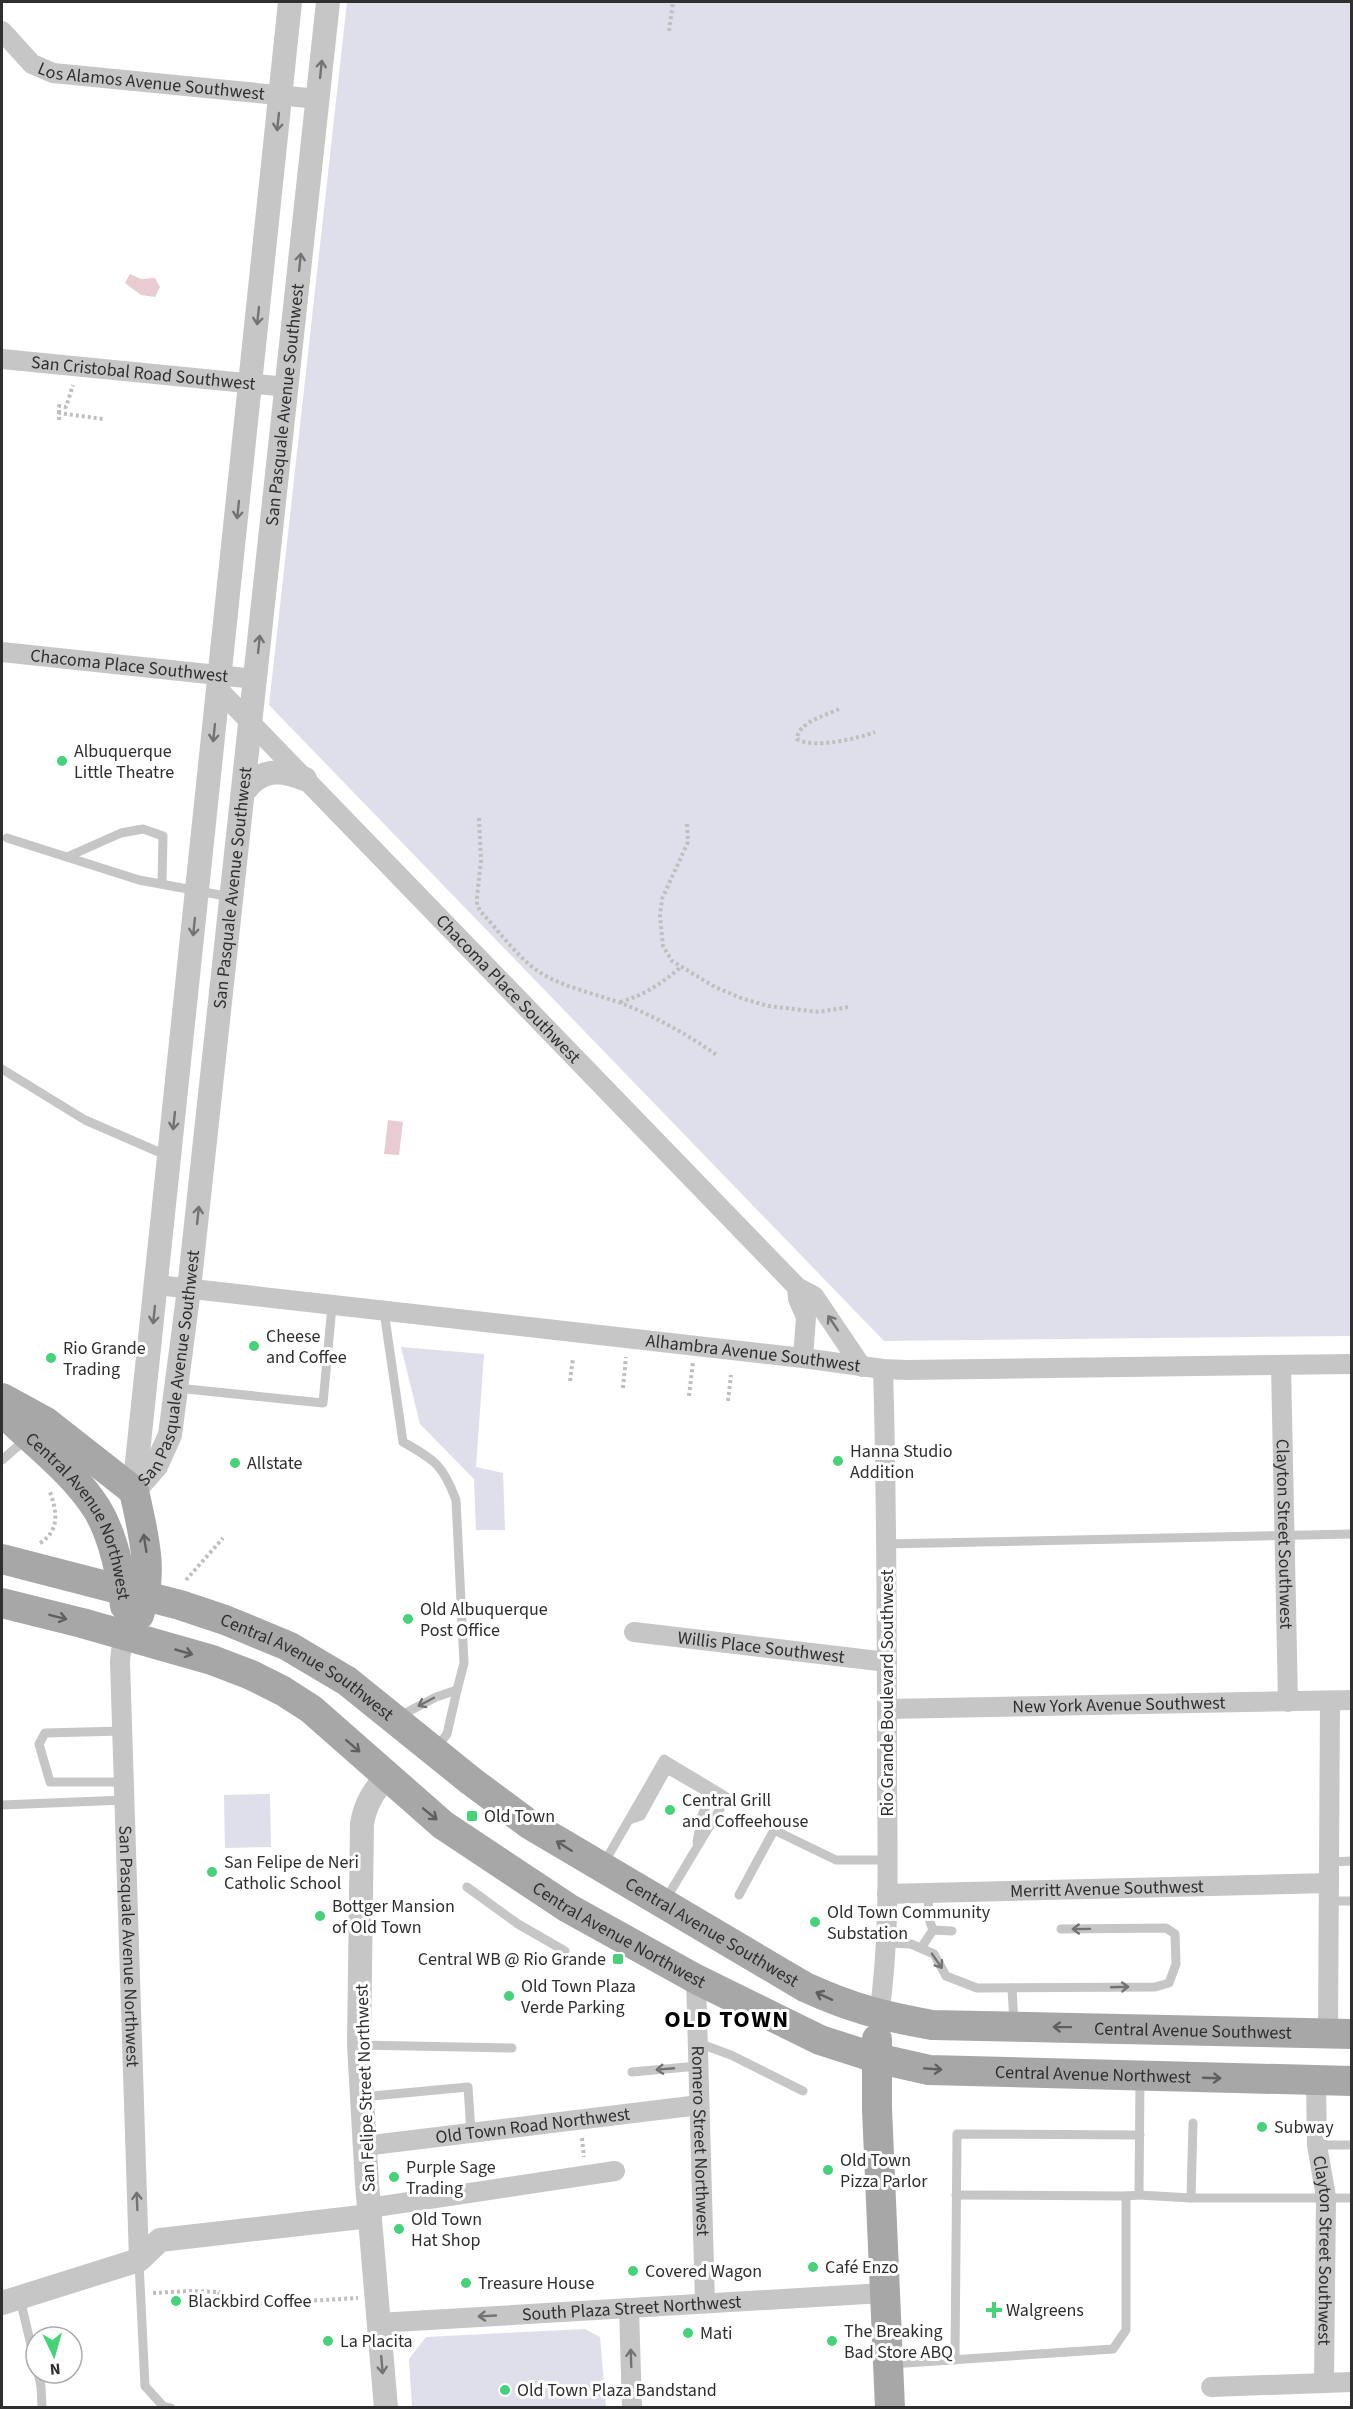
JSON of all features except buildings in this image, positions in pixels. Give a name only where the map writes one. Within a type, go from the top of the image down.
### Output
[{"type":"main road","points":[[2,1398],[46,1422],[134,1491]]},
{"type":"main road","name":"Central Avenue Northwest","points":[[2,1411],[86,1493],[98,1511],[135,1593]]},
{"type":"main road","name":"Central Avenue Northwest","points":[[134,1491],[147,1558],[135,1593],[128,1636],[212,1660],[251,1675],[283,1691],[311,1709],[443,1825],[568,1908],[696,1979],[820,2040],[876,2058],[929,2070],[1352,2081]]},
{"type":"main road","name":"Central Avenue Southwest","points":[[2,1559],[135,1593],[225,1620],[288,1646],[347,1681],[433,1751],[529,1824],[805,1987],[842,2004],[879,2015],[932,2025],[1340,2034]]},
{"type":"main road","points":[[2,1603],[128,1636]]},
{"type":"main road","points":[[879,2015],[876,2058],[877,2109],[886,2364],[890,2408]]},
{"type":"street","name":"San Pasquale Avenue Southwest","points":[[134,1491],[290,2]]},
{"type":"street","name":"San Pasquale Avenue Southwest","points":[[134,1491],[149,1476],[164,1451],[170,1435],[177,1388],[328,2]]},
{"type":"street","name":"Los Alamos Avenue Southwest","points":[[2,31],[32,64],[53,73],[318,99]]},
{"type":"street","name":"San Cristobal Road Southwest","points":[[2,359],[287,387]]},
{"type":"street","name":"Chacoma Place Southwest","points":[[2,652],[220,682],[255,679]]},
{"type":"street","name":"Chacoma Place Southwest","points":[[220,682],[250,723],[797,1287],[814,1296],[862,1367]]},
{"type":"street","points":[[243,793],[257,777],[268,773],[290,773],[305,779]]},
{"type":"street","name":"Alhambra Avenue Southwest","points":[[157,1285],[883,1370],[1352,1364]]},
{"type":"street","name":"Chacoma Place Southwest","points":[[797,1287],[798,1299],[806,1317],[803,1359]]},
{"type":"street","name":"Clayton Street Southwest","points":[[1281,1365],[1288,1702]]},
{"type":"street","name":"Rio Grande Boulevard Southwest","points":[[879,2015],[883,1987],[887,1894],[883,1370]]},
{"type":"street","name":"Willis Place Southwest","points":[[634,1632],[887,1662]]},
{"type":"street","name":"San Pasquale Avenue Northwest","points":[[128,1636],[121,1651],[120,1662],[139,2260]]},
{"type":"street","name":"New York Avenue Southwest","points":[[887,1709],[1352,1700]]},
{"type":"street","points":[[1330,1701],[1329,1892],[1340,2034]]},
{"type":"street","name":"San Felipe Street Northwest","points":[[386,2408],[364,2146],[359,2045],[362,1824],[364,1809],[370,1796],[387,1775]]},
{"type":"street","name":"Merritt Avenue Southwest","points":[[887,1894],[1329,1892]]},
{"type":"street","name":"Romero Street Northwest","points":[[696,1979],[705,2304]]},
{"type":"street","name":"Clayton Street Southwest","points":[[1316,2081],[1317,2145],[1326,2197],[1324,2383]]},
{"type":"street","name":"Old Town Road Northwest","points":[[364,2146],[699,2105]]},
{"type":"street","points":[[10,2300],[139,2260],[160,2240],[370,2212],[615,2171]]},
{"type":"street","name":"South Plaza Street Northwest","points":[[378,2323],[883,2293]]},
{"type":"street","points":[[629,2308],[632,2408]]},
{"type":"street","points":[[1211,2386],[1352,2382]]},
{"type":"lane","points":[[67,857],[121,833],[143,830],[163,836],[162,884]]},
{"type":"lane","points":[[7,838],[139,880],[232,897]]},
{"type":"lane","points":[[2,1069],[85,1120],[170,1156]]},
{"type":"lane","points":[[177,1388],[324,1403],[332,1306]]},
{"type":"lane","points":[[384,1311],[403,1442],[432,1458],[447,1475],[456,1500],[464,1663],[447,1734],[433,1751]]},
{"type":"lane","points":[[2,1460],[28,1437]]},
{"type":"lane","points":[[886,1544],[1352,1534]]},
{"type":"lane","points":[[393,1719],[436,1697],[457,1690]]},
{"type":"lane","points":[[122,1731],[45,1733],[39,1744],[50,1782],[124,1791]]},
{"type":"lane","points":[[601,1868],[664,1759],[727,1797],[664,1904]]},
{"type":"lane","points":[[628,1821],[641,1816],[667,1769],[712,1795],[702,1815],[695,1850]]},
{"type":"lane","points":[[2,1805],[124,1791]]},
{"type":"lane","points":[[740,1895],[774,1830],[836,1860],[887,1860]]},
{"type":"lane","points":[[1329,1862],[1352,1861]]},
{"type":"lane","points":[[467,1887],[518,1924],[565,1951]]},
{"type":"lane","points":[[1329,1892],[1352,1901]]},
{"type":"lane","points":[[928,1893],[929,1919],[933,1930]]},
{"type":"lane","points":[[885,1943],[911,1944],[934,1954],[946,1976],[977,1989],[1155,1987],[1169,1983],[1176,1964],[1175,1934],[1166,1928],[1061,1929]]},
{"type":"lane","points":[[933,1930],[952,1931]]},
{"type":"lane","points":[[921,1948],[933,1930]]},
{"type":"lane","points":[[1012,1988],[1014,2026]]},
{"type":"lane","points":[[698,2043],[730,2055],[803,2091]]},
{"type":"lane","points":[[359,2045],[512,2048]]},
{"type":"lane","points":[[632,2072],[698,2066]]},
{"type":"lane","points":[[1139,2195],[1140,2076]]},
{"type":"lane","points":[[362,2097],[468,2087],[471,2132]]},
{"type":"lane","points":[[1191,2198],[1193,2123]]},
{"type":"lane","points":[[955,2360],[957,2134],[1140,2135]]},
{"type":"lane","points":[[1317,2145],[1352,2145]]},
{"type":"lane","points":[[956,2195],[1352,2198]]},
{"type":"lane","points":[[886,2364],[1113,2349],[1126,2330],[1126,2196]]},
{"type":"lane","points":[[139,2260],[145,2386],[163,2406],[171,2408]]},
{"type":"lane","points":[[10,2300],[24,2336]]},
{"type":"lane","points":[[41,2385],[42,2408]]},
{"type":"path","points":[[669,31],[673,2]]},
{"type":"path","points":[[59,420],[59,406],[66,407],[74,384]]},
{"type":"path","points":[[59,413],[103,419]]},
{"type":"path","points":[[839,709],[804,725],[798,731],[797,739],[803,743],[813,744],[860,738],[875,732]]},
{"type":"path","points":[[479,818],[481,861],[477,905],[534,969],[547,976],[619,1002],[675,1029],[718,1056]]},
{"type":"path","points":[[687,824],[688,842],[662,899],[660,916],[663,946],[672,961],[715,987],[768,1006],[819,1012],[848,1007]]},
{"type":"path","points":[[619,1002],[647,993],[681,967]]},
{"type":"path","points":[[622,1388],[626,1354]]},
{"type":"path","points":[[570,1381],[573,1358]]},
{"type":"path","points":[[689,1396],[693,1362]]},
{"type":"path","points":[[728,1401],[731,1375]]},
{"type":"path","points":[[38,1545],[51,1534],[56,1510],[46,1482]]},
{"type":"path","points":[[186,1580],[223,1538]]},
{"type":"path","points":[[580,2119],[585,2176]]},
{"type":"path","points":[[142,2294],[219,2292],[220,2298],[235,2305],[361,2298]]},
{"type":"shaded area","points":[[347,2],[1351,2],[1351,1336],[884,1341],[269,705]]},
{"type":"shaded area","points":[[130,274],[141,279],[155,278],[160,287],[155,297],[141,295],[125,283]]},
{"type":"shaded area","points":[[388,1120],[403,1122],[399,1155],[384,1154]]},
{"type":"shaded area","points":[[401,1347],[484,1354],[476,1467],[503,1473],[505,1530],[476,1530],[474,1479],[420,1424]]},
{"type":"shaded area","points":[[270,1794],[271,1847],[225,1848],[224,1795]]},
{"type":"shaded area","points":[[585,2329],[600,2337],[606,2407],[412,2407],[409,2359],[426,2337]]},
{"type":"place","name":"Albuquerque Little Theatre","points":[[62,761]]},
{"type":"place","name":"Cheese and Coffee","points":[[254,1346]]},
{"type":"place","name":"Rio Grande Trading","points":[[51,1358]]},
{"type":"place","name":"Hanna Studio Addition","points":[[838,1461]]},
{"type":"place","name":"Allstate","points":[[235,1463]]},
{"type":"place","name":"Old Albuquerque Post Office","points":[[408,1619]]},
{"type":"place","name":"Central Grill and Coffeehouse","points":[[670,1810]]},
{"type":"place","name":"Old Town","points":[[472,1816]]},
{"type":"place","name":"San Felipe de Neri Catholic School","points":[[212,1872]]},
{"type":"place","name":"Bottger Mansion of Old Town","points":[[320,1916]]},
{"type":"place","name":"Old Town Community Substation","points":[[815,1922]]},
{"type":"place","name":"Central WB @ Rio Grande","points":[[618,1959]]},
{"type":"place","name":"Old Town Plaza Verde Parking","points":[[509,1996]]},
{"type":"place","name":"Subway","points":[[1262,2127]]},
{"type":"place","name":"Old Town Pizza Parlor","points":[[828,2170]]},
{"type":"place","name":"Purple Sage Trading","points":[[394,2177]]},
{"type":"place","name":"Old Town Hat Shop","points":[[399,2229]]},
{"type":"place","name":"Café Enzo","points":[[813,2267]]},
{"type":"place","name":"Covered Wagon","points":[[633,2271]]},
{"type":"place","name":"Treasure House","points":[[466,2283]]},
{"type":"place","name":"Blackbird Coffee","points":[[176,2301]]},
{"type":"place","name":"Walgreens","points":[[994,2310]]},
{"type":"place","name":"Mati","points":[[688,2333]]},
{"type":"place","name":"La Placita","points":[[328,2341]]},
{"type":"place","name":"The Breaking Bad Store ABQ","points":[[832,2341]]},
{"type":"place","name":"Old Town Plaza Bandstand","points":[[505,2390]]},
{"type":"district","name":"OLD TOWN","points":[[727,2019]]}]
